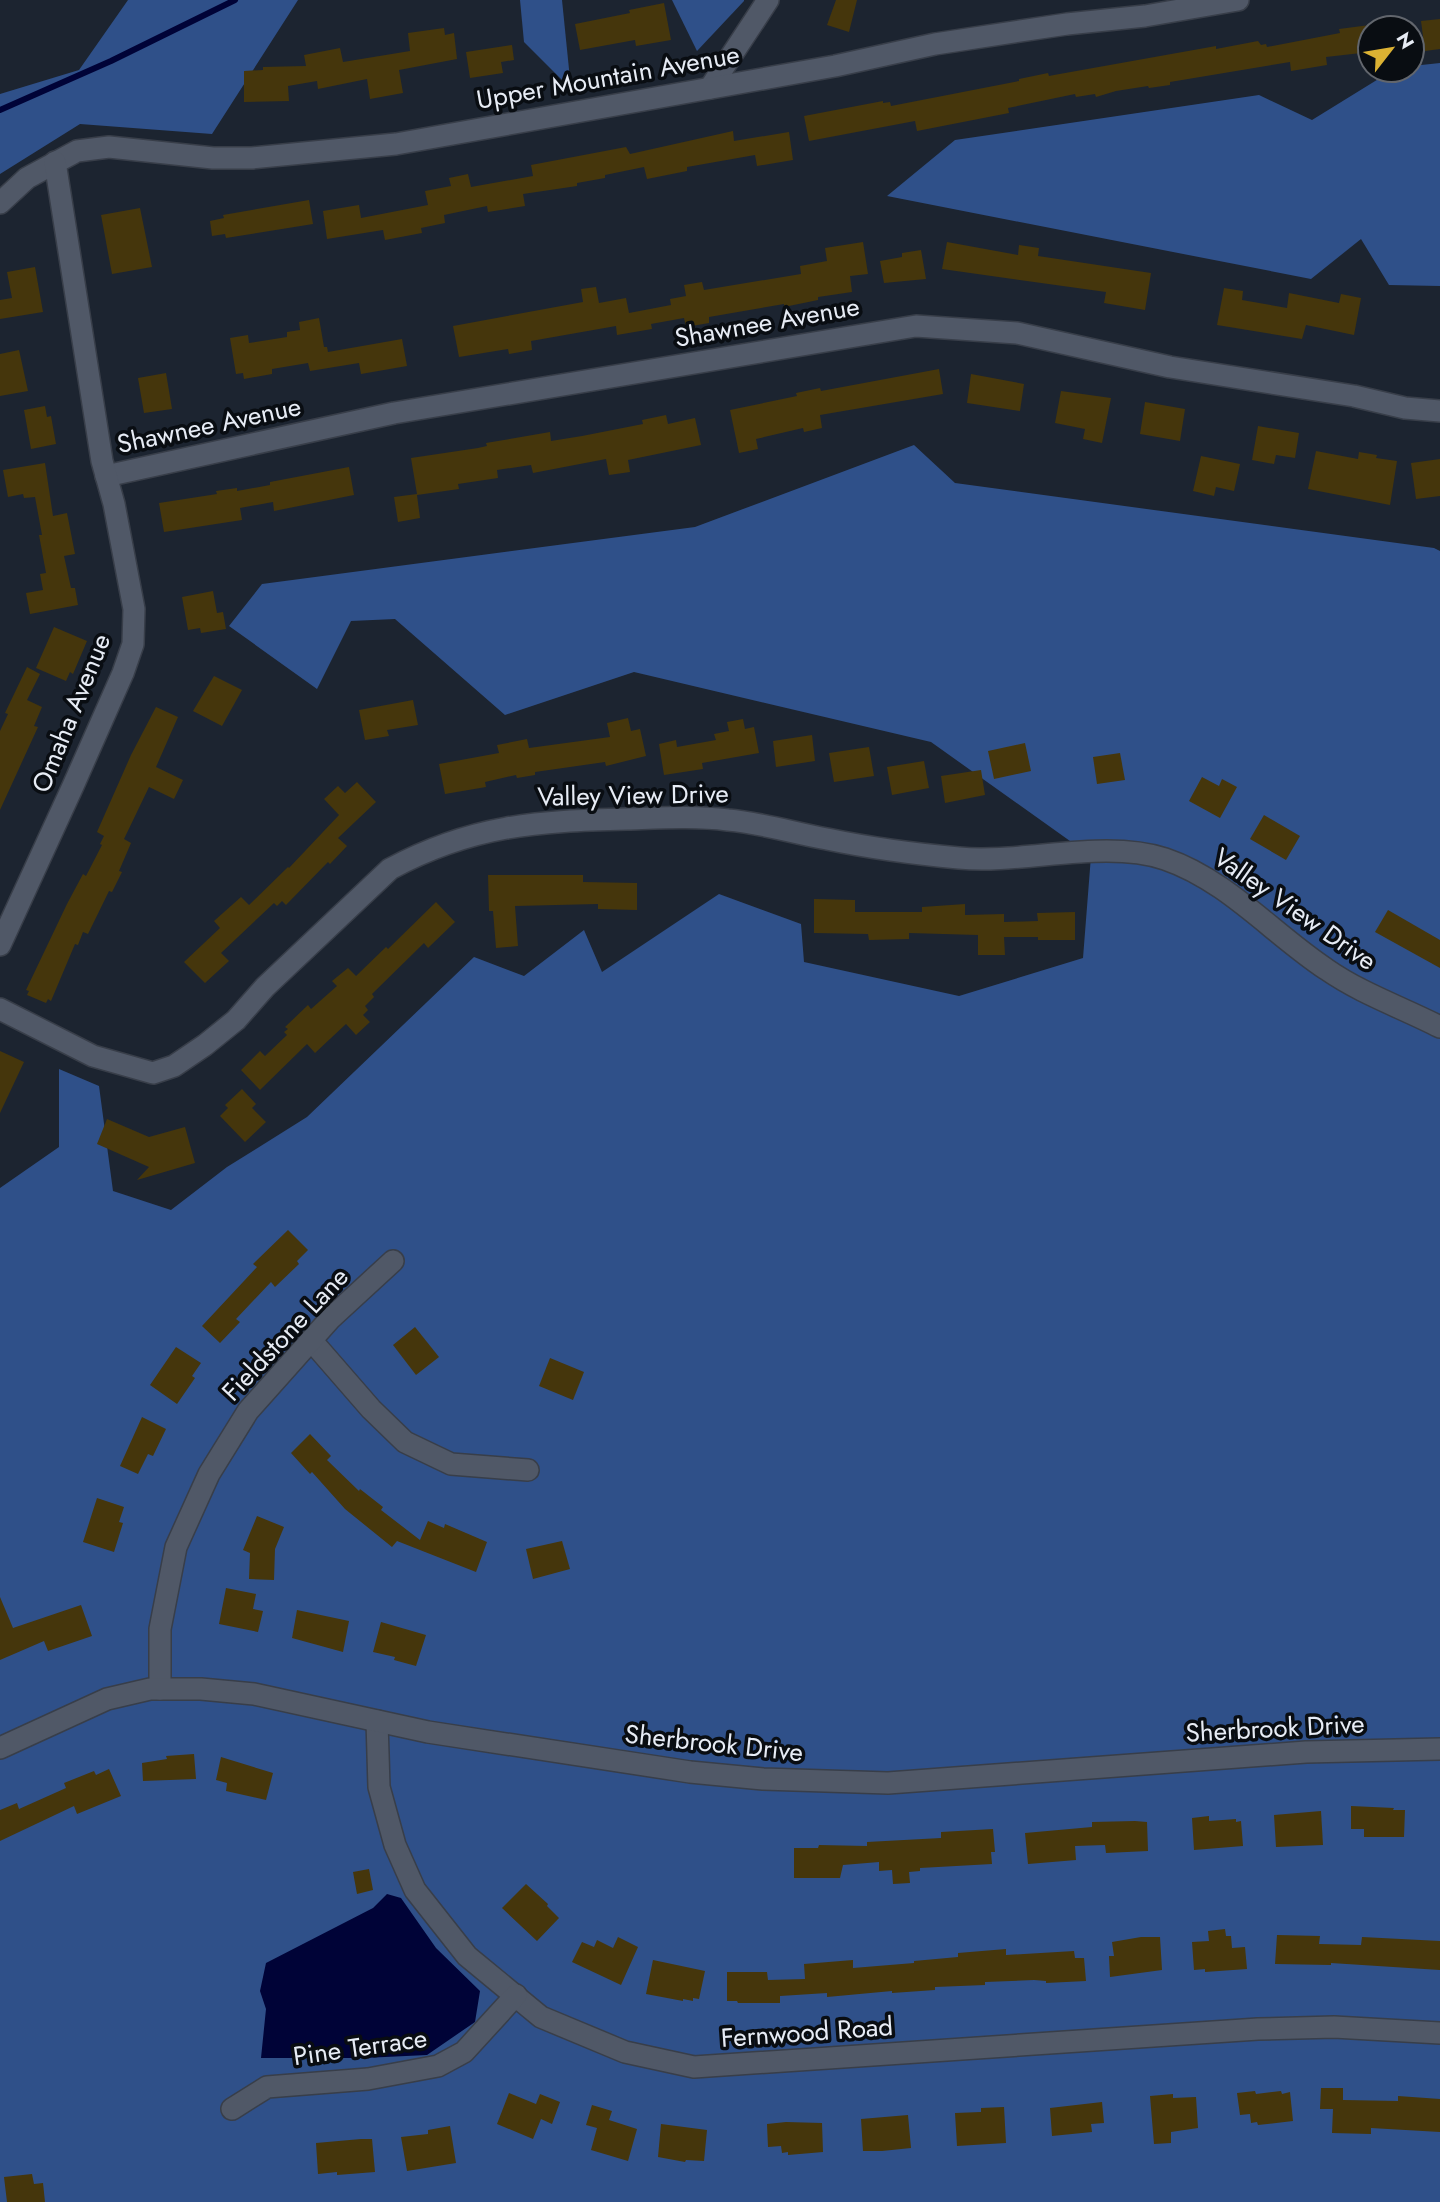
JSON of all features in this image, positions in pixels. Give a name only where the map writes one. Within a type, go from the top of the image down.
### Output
[{"type":"street","points":[[710,88],[768,0]]},
{"type":"street","name":"Upper Mountain Avenue","points":[[0,202],[27,178],[77,151],[109,148],[213,158],[252,158],[396,144],[835,66],[935,44],[1067,24],[1145,16],[1238,0]]},
{"type":"street","name":"Omaha Avenue","points":[[0,945],[79,773],[134,644],[134,609],[92,404],[55,162]]},
{"type":"street","name":"Shawnee Avenue","points":[[106,476],[394,413],[916,326],[1017,333],[1170,367],[1354,396],[1405,408],[1440,411]]},
{"type":"street","name":"Valley View Drive","points":[[0,1009],[93,1056],[153,1073],[174,1066],[215,1037],[390,869],[414,857],[478,833],[514,826],[551,821],[682,817],[727,820],[871,847],[962,858],[1125,852],[1162,858],[1191,869],[1220,887],[1291,945],[1363,992],[1440,1027]]},
{"type":"street","name":"Fieldstone Lane","points":[[160,1689],[160,1629],[176,1547],[209,1474],[248,1411],[330,1319],[393,1261]]},
{"type":"street","points":[[311,1340],[371,1409],[405,1442],[451,1464],[528,1470]]},
{"type":"street","name":"Sherbrook Drive","points":[[0,1748],[107,1699],[150,1689],[201,1689],[254,1695],[428,1732],[690,1772],[763,1779],[888,1783],[1306,1752],[1440,1749]]},
{"type":"street","name":"Fernwood Road","points":[[377,1721],[379,1787],[395,1845],[415,1890],[467,1956],[541,2017],[625,2052],[694,2067],[1258,2029],[1334,2026],[1440,2033]]},
{"type":"street","name":"Pine Terrace","points":[[232,2109],[267,2087],[368,2079],[438,2066],[464,2052],[516,1996]]},
{"type":"shaded area","points":[[128,0],[298,0],[212,134],[80,124],[0,174],[0,94],[79,70]]},
{"type":"shaded area","points":[[520,0],[562,0],[571,89],[524,42]]},
{"type":"shaded area","points":[[672,0],[744,0],[744,1],[697,51]]},
{"type":"shaded area","points":[[1440,63],[1440,286],[1389,285],[1361,239],[1311,279],[887,196],[955,140],[1259,95],[1312,120],[1370,84],[1426,84],[1426,64]]},
{"type":"shaded area","points":[[914,445],[955,483],[1434,548],[1440,551],[1440,2202],[0,2202],[0,1188],[59,1147],[59,1069],[99,1086],[113,1191],[171,1210],[227,1167],[307,1117],[474,957],[524,976],[584,930],[602,972],[719,894],[801,924],[804,962],[959,996],[1083,958],[1091,856],[931,742],[634,672],[505,715],[395,619],[351,621],[317,689],[229,626],[262,584],[695,527]]},
{"type":"shaded area","points":[[387,1894],[401,1898],[436,1948],[480,1991],[475,2022],[427,2055],[261,2058],[266,2009],[260,1991],[266,1963],[373,1908]]},
{"type":"building","points":[[836,0],[857,0],[849,32],[827,25]]},
{"type":"building","points":[[664,3],[671,40],[636,46],[635,40],[580,50],[575,24]]},
{"type":"building","points":[[1440,19],[1440,49],[1426,51],[1426,20]]},
{"type":"building","points":[[1356,27],[1356,54],[1326,57],[1327,65],[1291,71],[1290,62],[1170,82],[1170,85],[1116,91],[1096,97],[1095,94],[1076,97],[1075,94],[1008,108],[1009,113],[917,131],[915,121],[809,141],[804,116],[883,101],[890,102],[891,106],[1048,73],[1049,76],[1216,46],[1216,49],[1258,41],[1267,47],[1340,33],[1339,29]]},
{"type":"building","points":[[444,28],[445,35],[454,33],[457,59],[399,70],[403,93],[370,99],[367,79],[318,89],[317,81],[288,86],[289,101],[244,102],[244,71],[263,70],[263,67],[306,66],[304,55],[340,48],[343,62],[410,51],[408,33]]},
{"type":"building","points":[[512,45],[514,60],[501,62],[503,73],[470,78],[466,52]]},
{"type":"building","points":[[733,131],[734,141],[789,132],[793,160],[757,166],[755,155],[687,167],[687,171],[647,179],[644,167],[605,175],[605,178],[577,183],[577,186],[523,194],[525,206],[488,212],[487,206],[444,215],[445,223],[421,228],[422,233],[385,240],[383,230],[327,239],[323,211],[359,205],[361,218],[428,205],[425,191],[451,186],[449,178],[468,174],[471,187],[533,176],[531,165],[626,147],[630,154]]},
{"type":"building","points":[[309,200],[313,224],[226,238],[225,234],[212,236],[210,221],[224,218],[223,215]]},
{"type":"building","points":[[140,208],[152,267],[112,274],[101,215]]},
{"type":"building","points":[[863,242],[868,274],[850,276],[852,292],[818,297],[818,300],[784,307],[784,304],[709,317],[709,323],[686,327],[684,318],[651,324],[652,329],[617,335],[616,326],[531,341],[532,350],[509,354],[508,349],[459,357],[453,326],[583,302],[581,289],[596,287],[599,303],[626,298],[629,313],[671,305],[670,299],[686,296],[684,285],[702,282],[704,290],[801,274],[800,266],[827,261],[825,248]]},
{"type":"building","points":[[947,242],[1018,255],[1019,245],[1039,248],[1038,256],[1151,273],[1145,310],[1104,303],[1106,292],[942,269]]},
{"type":"building","points":[[921,250],[926,279],[884,283],[880,261]]},
{"type":"building","points":[[35,267],[43,312],[0,319],[0,300],[12,298],[7,272]]},
{"type":"building","points":[[1224,288],[1243,291],[1242,300],[1287,308],[1289,293],[1339,303],[1341,294],[1361,298],[1354,335],[1306,325],[1302,339],[1217,325]]},
{"type":"building","points":[[319,318],[324,347],[327,347],[328,352],[402,339],[407,366],[361,374],[359,363],[310,371],[308,363],[272,369],[272,374],[244,379],[243,373],[236,374],[230,338],[248,335],[249,343],[287,337],[287,332],[300,330],[299,322]]},
{"type":"building","points":[[19,350],[28,391],[0,396],[0,354]]},
{"type":"building","points":[[939,369],[943,394],[820,415],[822,428],[804,432],[803,428],[756,439],[758,449],[739,453],[730,410],[797,396],[796,393],[820,388],[821,391]]},
{"type":"building","points":[[166,373],[172,409],[144,413],[138,378]]},
{"type":"building","points":[[971,374],[1024,384],[1020,411],[967,403]]},
{"type":"building","points":[[1061,391],[1111,398],[1102,443],[1083,439],[1085,429],[1055,423]]},
{"type":"building","points":[[1145,402],[1185,409],[1180,441],[1140,434]]},
{"type":"building","points":[[45,406],[47,417],[51,416],[56,444],[31,449],[24,410]]},
{"type":"building","points":[[666,415],[668,424],[695,418],[701,445],[628,460],[630,472],[609,475],[606,459],[533,473],[531,465],[497,470],[498,478],[458,484],[459,489],[417,495],[420,518],[398,522],[394,497],[417,494],[411,458],[478,448],[487,446],[486,443],[550,432],[551,441],[582,436],[643,424],[642,420]]},
{"type":"building","points":[[1258,426],[1299,433],[1295,458],[1276,455],[1274,464],[1252,460]]},
{"type":"building","points":[[1316,451],[1358,459],[1359,452],[1397,461],[1390,505],[1308,489]]},
{"type":"building","points":[[1201,456],[1240,464],[1234,491],[1216,487],[1214,496],[1193,491]]},
{"type":"building","points":[[1440,459],[1440,496],[1416,499],[1411,463]]},
{"type":"building","points":[[45,463],[53,516],[67,513],[75,554],[64,556],[78,605],[30,614],[26,593],[43,590],[40,574],[46,573],[35,497],[24,498],[23,494],[8,497],[3,470]]},
{"type":"building","points":[[349,467],[354,495],[274,511],[273,502],[240,508],[242,520],[164,532],[159,503],[217,494],[216,491],[237,488],[237,491],[270,485],[270,482]]},
{"type":"building","points":[[213,591],[217,613],[223,612],[226,629],[201,633],[200,628],[188,630],[182,597]]},
{"type":"building","points":[[54,627],[87,641],[73,674],[70,672],[66,681],[36,668]]},
{"type":"building","points":[[27,667],[40,674],[27,700],[42,707],[34,726],[38,727],[0,810],[0,731],[8,714],[5,713]]},
{"type":"building","points":[[214,676],[242,690],[222,726],[193,711]]},
{"type":"building","points":[[413,700],[418,725],[387,730],[389,736],[365,740],[359,710]]},
{"type":"building","points":[[156,707],[178,717],[156,767],[183,780],[174,799],[149,787],[124,839],[131,843],[119,871],[122,872],[112,892],[109,891],[88,934],[83,932],[78,945],[75,944],[51,1001],[48,999],[46,1003],[27,995],[29,991],[26,990],[67,904],[102,845],[100,844],[104,836],[97,832],[131,755]]},
{"type":"building","points":[[628,718],[631,731],[640,729],[646,756],[606,766],[605,762],[535,772],[535,775],[517,778],[516,775],[485,782],[486,787],[445,794],[439,764],[499,753],[497,745],[527,739],[529,748],[610,737],[607,723]]},
{"type":"building","points":[[743,719],[745,729],[754,727],[759,753],[702,763],[703,769],[664,775],[659,744],[676,740],[677,747],[716,740],[714,734],[729,731],[727,722]]},
{"type":"building","points":[[812,735],[815,761],[776,767],[773,741]]},
{"type":"building","points":[[1025,743],[1031,771],[994,779],[988,751]]},
{"type":"building","points":[[869,747],[874,776],[834,782],[829,753]]},
{"type":"building","points":[[1120,753],[1125,780],[1097,784],[1093,757]]},
{"type":"building","points":[[924,761],[929,788],[892,795],[887,767]]},
{"type":"building","points":[[981,770],[985,795],[945,803],[941,776]]},
{"type":"building","points":[[1202,777],[1219,786],[1222,779],[1237,787],[1220,818],[1189,801]]},
{"type":"building","points":[[357,782],[376,802],[338,838],[347,846],[286,905],[282,901],[277,906],[274,903],[221,953],[229,961],[205,983],[184,962],[220,928],[214,921],[241,897],[249,905],[289,868],[339,815],[324,799],[338,786],[345,793]]},
{"type":"building","points":[[1264,815],[1300,836],[1286,860],[1250,839]]},
{"type":"building","points":[[488,875],[583,875],[583,882],[637,883],[637,910],[598,909],[598,904],[515,906],[518,946],[496,948],[493,911],[489,911]]},
{"type":"building","points":[[814,899],[855,900],[855,912],[922,912],[922,907],[965,904],[965,915],[1004,914],[1004,922],[1038,921],[1037,913],[1075,912],[1075,940],[1004,937],[1005,955],[978,955],[978,935],[909,933],[909,939],[869,940],[868,934],[814,933]]},
{"type":"building","points":[[436,902],[455,922],[428,948],[424,943],[372,994],[374,997],[365,1006],[368,1010],[363,1015],[370,1022],[356,1035],[346,1024],[315,1053],[307,1044],[260,1090],[241,1070],[260,1051],[265,1056],[287,1035],[284,1032],[288,1029],[285,1027],[308,1005],[311,1009],[337,986],[332,981],[348,968],[356,976]]},
{"type":"building","points":[[1388,910],[1440,940],[1440,968],[1375,932]]},
{"type":"building","points":[[0,1051],[24,1062],[0,1113]]},
{"type":"building","points":[[242,1089],[256,1104],[252,1108],[266,1122],[245,1142],[220,1116],[228,1108],[225,1105]]},
{"type":"building","points":[[107,1119],[149,1137],[185,1127],[195,1163],[137,1180],[149,1167],[97,1144]]},
{"type":"building","points":[[288,1230],[308,1250],[297,1261],[299,1264],[275,1287],[271,1282],[236,1319],[240,1322],[220,1343],[202,1326],[257,1267],[253,1264]]},
{"type":"building","points":[[415,1327],[439,1357],[416,1375],[393,1345]]},
{"type":"building","points":[[176,1347],[201,1363],[192,1376],[195,1378],[177,1404],[150,1385]]},
{"type":"building","points":[[550,1358],[584,1372],[573,1400],[539,1386]]},
{"type":"building","points":[[142,1417],[166,1429],[153,1456],[148,1454],[138,1474],[120,1466]]},
{"type":"building","points":[[310,1434],[331,1456],[327,1460],[359,1491],[360,1489],[383,1507],[381,1510],[420,1540],[428,1521],[444,1528],[445,1524],[487,1542],[476,1572],[397,1541],[392,1547],[345,1509],[291,1453]]},
{"type":"building","points":[[97,1498],[124,1507],[119,1522],[123,1523],[114,1552],[83,1542]]},
{"type":"building","points":[[257,1516],[284,1527],[275,1549],[274,1580],[249,1579],[250,1553],[243,1550]]},
{"type":"building","points":[[562,1541],[570,1569],[533,1579],[526,1549]]},
{"type":"building","points":[[226,1588],[256,1594],[253,1609],[263,1611],[258,1632],[219,1624]]},
{"type":"building","points":[[0,1597],[13,1628],[81,1605],[92,1636],[48,1651],[44,1641],[0,1660]]},
{"type":"building","points":[[297,1610],[349,1621],[343,1652],[292,1638]]},
{"type":"building","points":[[381,1622],[426,1635],[416,1666],[373,1652]]},
{"type":"building","points":[[194,1754],[196,1779],[143,1781],[142,1763],[167,1759],[166,1756]]},
{"type":"building","points":[[221,1757],[273,1773],[266,1800],[226,1791],[227,1783],[216,1780]]},
{"type":"building","points":[[109,1769],[121,1796],[77,1814],[74,1806],[0,1841],[0,1810],[17,1803],[19,1809],[66,1788],[64,1783],[94,1771],[96,1775]]},
{"type":"building","points":[[1351,1806],[1405,1810],[1404,1837],[1364,1837],[1364,1829],[1351,1829]]},
{"type":"building","points":[[1321,1811],[1323,1845],[1276,1847],[1274,1815]]},
{"type":"building","points":[[1209,1816],[1209,1821],[1241,1821],[1243,1846],[1194,1850],[1192,1818]]},
{"type":"building","points":[[1092,1822],[1147,1822],[1148,1851],[1106,1853],[1105,1845],[1075,1846],[1076,1860],[1028,1864],[1025,1833],[1092,1827]]},
{"type":"building","points":[[993,1829],[995,1852],[991,1852],[992,1864],[920,1868],[920,1871],[909,1872],[910,1883],[893,1884],[892,1870],[879,1871],[879,1862],[843,1865],[840,1878],[794,1878],[794,1848],[818,1848],[819,1845],[867,1846],[867,1842],[941,1838],[941,1832]]},
{"type":"building","points":[[369,1869],[373,1890],[357,1894],[353,1872]]},
{"type":"building","points":[[526,1884],[559,1918],[537,1941],[502,1908]]},
{"type":"building","points":[[1225,1929],[1226,1936],[1231,1936],[1232,1948],[1245,1947],[1247,1969],[1205,1972],[1205,1969],[1194,1970],[1192,1942],[1209,1941],[1208,1931]]},
{"type":"building","points":[[1277,1935],[1320,1936],[1319,1944],[1361,1945],[1362,1937],[1440,1941],[1440,1970],[1331,1963],[1275,1964]]},
{"type":"building","points":[[618,1937],[638,1947],[621,1985],[572,1962],[582,1942],[594,1947],[597,1940],[613,1948]]},
{"type":"building","points":[[1160,1937],[1162,1970],[1110,1977],[1109,1956],[1114,1956],[1112,1942]]},
{"type":"building","points":[[1006,1949],[1006,1955],[1074,1951],[1075,1958],[1084,1958],[1086,1981],[985,1982],[985,1985],[935,1987],[935,1990],[892,1993],[827,1997],[827,1993],[780,1996],[780,2003],[727,2001],[727,1972],[767,1972],[768,1980],[805,1979],[804,1964],[853,1960],[853,1968],[914,1963],[958,1957],[958,1953]]},
{"type":"building","points":[[653,1960],[705,1971],[699,1999],[683,2001],[646,1994]]},
{"type":"building","points":[[1321,2088],[1343,2088],[1343,2100],[1398,2101],[1398,2096],[1440,2099],[1440,2132],[1371,2128],[1371,2134],[1332,2133],[1333,2109],[1320,2109]]},
{"type":"building","points":[[1255,2091],[1256,2094],[1290,2092],[1293,2121],[1258,2125],[1257,2122],[1251,2123],[1250,2114],[1240,2115],[1237,2093]]},
{"type":"building","points":[[509,2093],[536,2104],[540,2094],[560,2102],[552,2124],[541,2119],[533,2139],[497,2124]]},
{"type":"building","points":[[1173,2094],[1173,2098],[1196,2097],[1198,2128],[1171,2132],[1171,2143],[1154,2144],[1150,2096]]},
{"type":"building","points":[[1102,2102],[1104,2123],[1091,2124],[1092,2132],[1052,2136],[1050,2108]]},
{"type":"building","points":[[592,2105],[612,2111],[609,2120],[637,2129],[628,2161],[591,2150],[597,2128],[586,2125]]},
{"type":"building","points":[[1004,2107],[1006,2143],[957,2146],[955,2113],[981,2112],[981,2108]]},
{"type":"building","points":[[908,2115],[911,2148],[863,2151],[861,2119]]},
{"type":"building","points":[[822,2123],[823,2152],[788,2155],[788,2152],[782,2153],[781,2146],[768,2147],[767,2124]]},
{"type":"building","points":[[661,2124],[707,2130],[704,2161],[685,2162],[658,2157]]},
{"type":"building","points":[[450,2126],[456,2163],[407,2171],[401,2137],[428,2134],[428,2130]]},
{"type":"building","points":[[372,2139],[375,2172],[318,2174],[316,2143]]},
{"type":"building","points":[[32,2174],[34,2184],[43,2183],[45,2202],[7,2202],[4,2177]]},
{"type":"waterway","points":[[0,110],[111,61],[235,0]]}]
